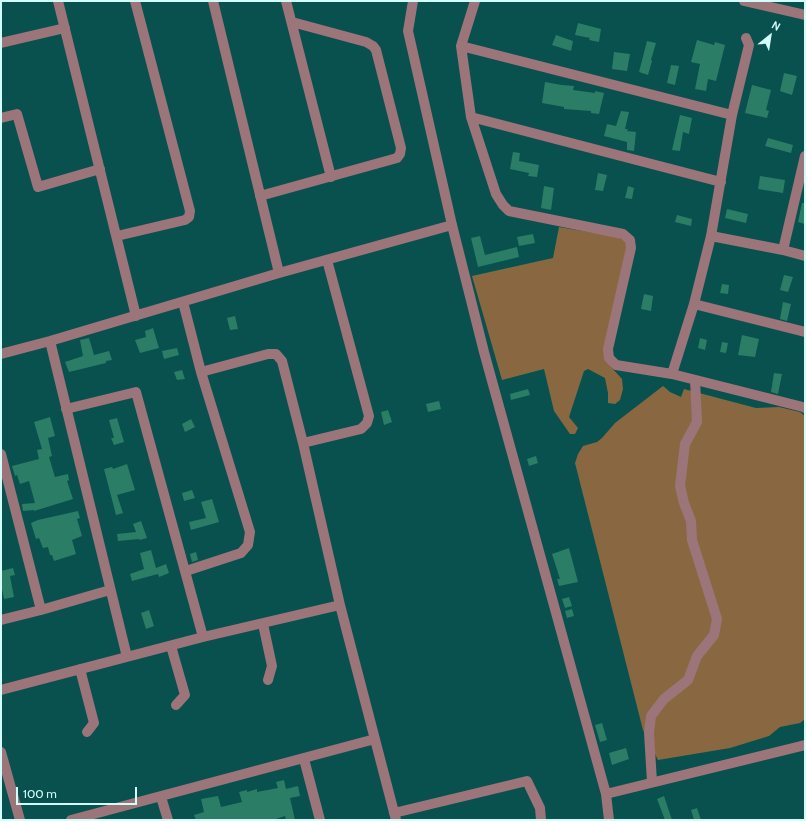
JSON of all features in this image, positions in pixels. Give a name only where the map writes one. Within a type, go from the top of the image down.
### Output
[{"type":"street","points":[[58,1],[136,316]]},
{"type":"street","points":[[117,236],[186,220],[189,217],[190,211],[135,1]]},
{"type":"street","points":[[213,1],[279,273]]},
{"type":"street","points":[[286,1],[331,177]]},
{"type":"street","points":[[413,1],[408,32],[452,224],[484,352],[606,794],[609,820]]},
{"type":"street","points":[[476,1],[461,46],[471,116],[496,194],[502,205],[510,211],[623,234],[630,240],[631,248],[608,349],[609,358],[616,365],[672,374],[805,408]]},
{"type":"street","points":[[744,1],[805,15]]},
{"type":"street","points":[[260,196],[397,158],[400,154],[401,148],[378,58],[373,46],[366,42],[292,22]]},
{"type":"street","points":[[1,43],[65,28]]},
{"type":"street","points":[[672,374],[694,304],[710,236],[732,115],[749,45],[746,38]]},
{"type":"street","points":[[461,46],[732,115]]},
{"type":"street","points":[[1,118],[17,114],[38,187],[100,169]]},
{"type":"street","points":[[471,116],[721,182]]},
{"type":"street","points":[[783,250],[805,156]]},
{"type":"street","points":[[1,354],[452,224]]},
{"type":"street","points":[[710,236],[783,250],[805,256]]},
{"type":"street","points":[[303,443],[361,429],[367,423],[368,416],[327,260]]},
{"type":"street","points":[[183,302],[201,372],[250,532],[248,545],[241,553],[186,571]]},
{"type":"street","points":[[694,304],[805,332]]},
{"type":"street","points":[[50,341],[127,657]]},
{"type":"street","points":[[201,372],[268,354],[276,354],[282,360],[303,443],[340,605],[395,817],[527,782],[540,808],[541,820]]},
{"type":"street","points":[[652,782],[649,733],[651,716],[664,698],[688,680],[697,656],[714,635],[717,619],[692,540],[691,521],[684,503],[680,486],[685,444],[697,422],[695,380]]},
{"type":"street","points":[[66,409],[136,392],[186,571],[203,638]]},
{"type":"street","points":[[1,454],[41,610]]},
{"type":"street","points":[[1,620],[110,590]]},
{"type":"street","points":[[1,690],[127,657],[340,605]]},
{"type":"street","points":[[263,624],[272,666],[268,680]]},
{"type":"street","points":[[171,646],[185,694],[176,705]]},
{"type":"street","points":[[80,669],[94,723],[87,732]]},
{"type":"street","points":[[71,820],[375,740]]},
{"type":"street","points":[[606,794],[805,745]]},
{"type":"street","points":[[1,752],[20,820]]},
{"type":"street","points":[[304,759],[320,820]]},
{"type":"street","points":[[161,797],[168,820]]},
{"type":"shaded area","points":[[559,227],[618,237],[625,241],[628,249],[606,360],[622,379],[623,389],[620,400],[615,404],[608,403],[605,378],[588,369],[584,371],[569,417],[578,428],[575,434],[570,434],[554,411],[544,369],[502,380],[472,276],[553,258]]},
{"type":"shaded area","points":[[663,386],[670,392],[681,397],[684,389],[756,408],[779,407],[800,412],[805,416],[805,719],[800,723],[780,727],[769,736],[730,748],[658,760],[643,730],[575,463],[583,446],[597,442],[615,423]]},
{"type":"building","points":[[578,23],[601,29],[599,42],[589,40],[590,38],[575,35]]},
{"type":"building","points":[[556,35],[573,41],[571,51],[552,45]]},
{"type":"building","points":[[697,40],[714,45],[715,42],[725,45],[716,81],[708,79],[706,91],[695,89],[700,64],[691,62]]},
{"type":"building","points":[[647,41],[656,43],[648,75],[639,72]]},
{"type":"building","points":[[614,52],[630,54],[627,71],[612,69]]},
{"type":"building","points":[[671,65],[679,66],[675,85],[667,83]]},
{"type":"building","points":[[784,73],[797,76],[792,95],[780,91]]},
{"type":"building","points":[[545,82],[574,86],[573,90],[604,93],[599,114],[591,113],[591,111],[564,109],[564,107],[542,103]]},
{"type":"building","points":[[752,85],[771,90],[766,110],[769,111],[767,118],[745,113]]},
{"type":"building","points":[[621,111],[629,112],[625,129],[628,129],[627,131],[636,132],[634,151],[627,150],[627,142],[604,136],[607,124],[616,126]]},
{"type":"building","points":[[680,115],[692,118],[689,134],[683,132],[680,151],[672,150]]},
{"type":"building","points":[[768,138],[793,145],[791,153],[765,146]]},
{"type":"building","points":[[513,152],[520,153],[519,161],[539,165],[537,177],[528,176],[529,173],[510,169]]},
{"type":"building","points":[[598,173],[607,175],[603,191],[595,190]]},
{"type":"building","points":[[760,176],[785,180],[783,193],[758,189]]},
{"type":"building","points":[[544,186],[554,188],[551,210],[541,208]]},
{"type":"building","points":[[628,186],[634,188],[632,199],[625,198]]},
{"type":"building","points":[[802,203],[805,203],[805,224],[798,222]]},
{"type":"building","points":[[727,209],[748,214],[746,223],[725,218]]},
{"type":"building","points":[[677,215],[692,219],[691,226],[675,222]]},
{"type":"building","points":[[533,234],[535,243],[519,246],[517,237]]},
{"type":"building","points":[[480,236],[485,255],[517,247],[519,257],[478,267],[471,238]]},
{"type":"building","points":[[784,275],[793,277],[788,292],[780,290]]},
{"type":"building","points":[[722,284],[729,285],[728,294],[720,293]]},
{"type":"building","points":[[644,294],[653,296],[651,311],[641,309]]},
{"type":"building","points":[[783,302],[791,304],[787,321],[780,319]]},
{"type":"building","points":[[235,316],[238,329],[230,330],[227,318]]},
{"type":"building","points":[[153,328],[159,348],[140,353],[135,340],[146,337],[145,331]]},
{"type":"building","points":[[742,335],[759,339],[755,357],[738,355]]},
{"type":"building","points":[[89,338],[94,355],[109,351],[112,360],[106,361],[106,363],[69,372],[65,362],[83,356],[80,340]]},
{"type":"building","points":[[700,338],[707,340],[705,350],[698,348]]},
{"type":"building","points":[[722,342],[728,343],[726,353],[720,352]]},
{"type":"building","points":[[177,348],[179,355],[164,359],[162,351]]},
{"type":"building","points":[[182,370],[185,379],[177,380],[174,372]]},
{"type":"building","points":[[774,373],[782,374],[778,394],[771,392]]},
{"type":"building","points":[[528,389],[530,395],[511,400],[510,394]]},
{"type":"building","points":[[439,401],[441,409],[428,412],[426,404]]},
{"type":"building","points":[[388,410],[392,422],[384,425],[381,412]]},
{"type":"building","points":[[50,417],[55,436],[48,438],[52,456],[49,457],[55,477],[68,474],[69,480],[67,481],[73,499],[34,511],[23,511],[22,504],[35,503],[29,481],[20,484],[17,475],[15,476],[12,466],[39,459],[37,450],[42,449],[34,422]]},
{"type":"building","points":[[117,418],[124,442],[114,445],[111,438],[114,438],[109,420]]},
{"type":"building","points":[[191,419],[195,427],[185,432],[182,424]]},
{"type":"building","points":[[536,456],[538,463],[529,466],[527,459]]},
{"type":"building","points":[[127,464],[135,490],[117,495],[123,513],[116,515],[104,469],[112,467],[113,469]]},
{"type":"building","points":[[192,490],[195,498],[184,501],[182,493]]},
{"type":"building","points":[[212,499],[219,522],[191,530],[189,522],[206,518],[201,502]]},
{"type":"building","points":[[78,511],[80,518],[77,519],[82,536],[72,540],[76,554],[54,561],[52,555],[50,555],[48,547],[43,548],[39,538],[36,539],[31,523]]},
{"type":"building","points":[[141,521],[147,538],[140,540],[118,541],[117,534],[136,532],[133,524]]},
{"type":"building","points":[[569,548],[578,582],[559,586],[557,579],[560,579],[552,554]]},
{"type":"building","points":[[151,550],[156,568],[166,564],[169,573],[159,577],[158,574],[132,581],[130,574],[144,569],[140,553]]},
{"type":"building","points":[[196,552],[198,560],[192,562],[190,554]]},
{"type":"building","points":[[13,568],[15,575],[10,576],[14,597],[4,599],[1,584],[1,571]]},
{"type":"building","points":[[569,597],[572,606],[565,608],[562,599]]},
{"type":"building","points":[[572,609],[574,616],[567,618],[565,611]]},
{"type":"building","points":[[149,610],[154,626],[146,629],[141,613]]},
{"type":"building","points":[[602,723],[607,740],[600,742],[595,725]]},
{"type":"building","points":[[626,748],[629,759],[612,765],[609,753]]},
{"type":"building","points":[[284,780],[286,789],[298,786],[300,796],[290,798],[295,820],[286,820],[285,816],[273,820],[196,820],[194,815],[204,812],[201,799],[218,796],[221,807],[242,802],[239,792],[247,790],[247,792],[257,789],[257,792],[278,788],[276,782]]},
{"type":"building","points":[[664,796],[672,820],[665,820],[657,799]]},
{"type":"building","points":[[697,808],[701,820],[694,820],[691,810]]}]
